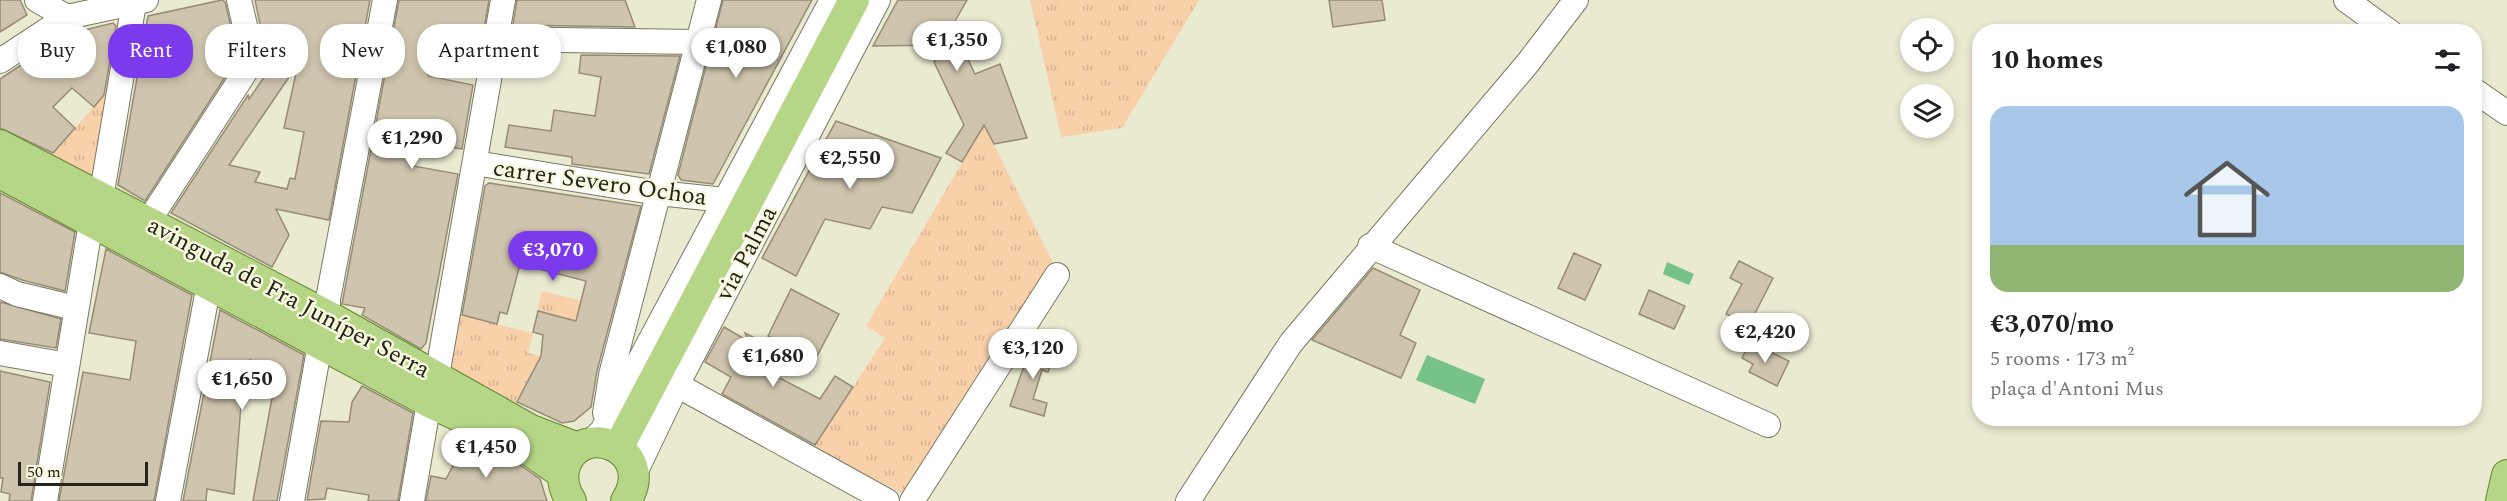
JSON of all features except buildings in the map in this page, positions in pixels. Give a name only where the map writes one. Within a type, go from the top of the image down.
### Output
[{"type":"main road","name":"via Palma","points":[[597,443],[854,0]]},
{"type":"main road","name":"avinguda de Fra Juníper Serra","points":[[0,145],[209,284],[324,330]]},
{"type":"main road","name":"avinguda de Fra Juníper Serra","points":[[0,173],[96,210],[148,222],[324,330],[433,389],[526,448],[567,493]]},
{"type":"main road","name":"avinguda de Fra Juníper Serra","points":[[433,389],[531,430],[597,443]]},
{"type":"main road","points":[[567,493],[566,464],[597,443],[627,456],[630,488]]},
{"type":"main road","points":[[2501,501],[2507,475]]},
{"type":"street","points":[[37,0],[67,17]]},
{"type":"street","points":[[148,222],[254,60],[239,0]]},
{"type":"street","points":[[292,501],[385,0]]},
{"type":"street","points":[[499,24],[503,0]]},
{"type":"street","points":[[597,443],[610,375],[709,0]]},
{"type":"street","name":"via Palma","points":[[597,443],[831,0]]},
{"type":"street","name":"via Palma","points":[[630,488],[677,385],[878,0]]},
{"type":"street","points":[[1188,501],[1291,343],[1370,246],[1527,64],[1576,0]]},
{"type":"street","points":[[2346,0],[2380,24]]},
{"type":"street","points":[[0,61],[67,17],[124,3],[96,210],[75,308],[45,501]]},
{"type":"street","points":[[561,40],[698,42]]},
{"type":"street","points":[[412,501],[489,78]]},
{"type":"street","points":[[2482,96],[2507,113]]},
{"type":"street","name":"carrer Severo Ochoa","points":[[475,163],[658,193],[725,200]]},
{"type":"street","points":[[1370,246],[1768,425]]},
{"type":"street","points":[[912,501],[1057,276]]},
{"type":"street","points":[[168,501],[209,284]]},
{"type":"street","points":[[0,286],[17,294],[75,308]]},
{"type":"street","points":[[0,352],[67,365]]},
{"type":"street","points":[[677,385],[887,501]]},
{"type":"green space","points":[[1030,0],[1199,0],[1122,128],[1061,137]]},
{"type":"green space","points":[[108,91],[92,177],[50,156]]},
{"type":"green space","points":[[984,125],[1054,265],[904,494],[814,447],[885,338],[866,326]]},
{"type":"green space","points":[[542,291],[618,310],[613,330],[537,311]]},
{"type":"green space","points":[[459,315],[533,333],[528,353],[541,356],[516,403],[453,370],[450,363]]},
{"type":"shaded area","points":[[1667,262],[1694,274],[1689,285],[1663,274]]},
{"type":"shaded area","points":[[1772,321],[1795,333],[1789,344],[1766,332]]},
{"type":"shaded area","points":[[1427,355],[1485,379],[1475,404],[1416,380]]}]
